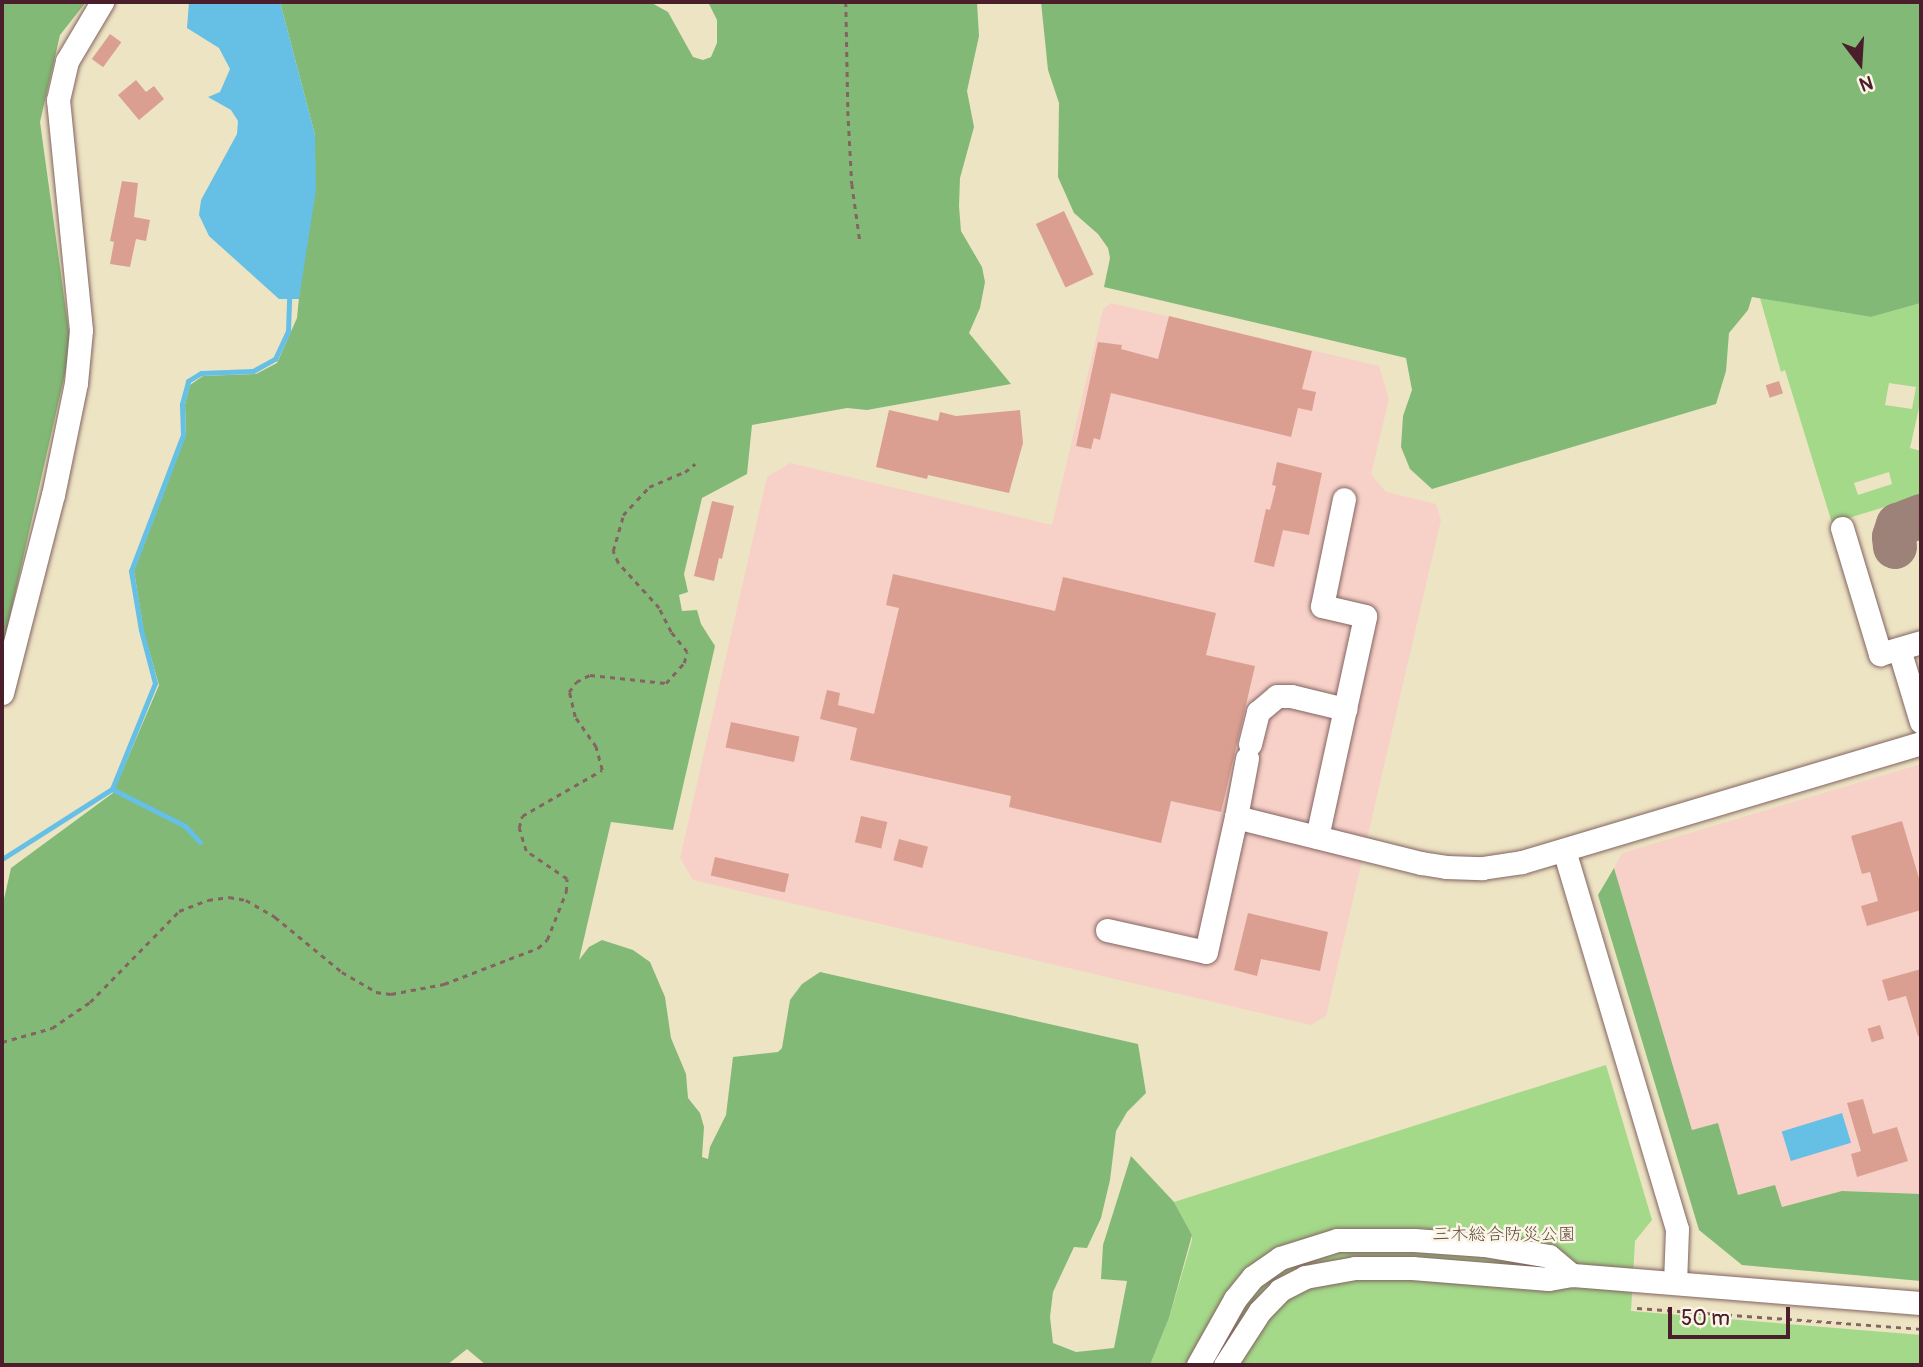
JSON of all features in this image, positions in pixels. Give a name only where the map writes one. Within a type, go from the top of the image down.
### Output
[{"type":"street","points":[[2,693],[53,495],[76,383],[81,330],[58,100],[67,61],[102,2]]},
{"type":"street","points":[[1317,837],[1365,616],[1322,606],[1345,499]]},
{"type":"street","points":[[1842,528],[1880,654],[1921,642]]},
{"type":"street","points":[[1899,649],[1921,722]]},
{"type":"street","points":[[1107,930],[1206,952],[1258,712],[1277,696],[1290,696],[1345,709]]},
{"type":"street","points":[[1236,817],[1421,863],[1470,869],[1522,862],[1921,743]]},
{"type":"street","points":[[1563,850],[1676,1229],[1675,1283]]},
{"type":"street","points":[[1198,1365],[1235,1299],[1253,1277],[1280,1258],[1337,1240],[1484,1245],[1549,1256],[1572,1275]]},
{"type":"street","points":[[1226,1365],[1270,1298],[1297,1280],[1327,1271],[1356,1277],[1482,1287],[1550,1287],[1572,1275],[1921,1303]]},
{"type":"path","points":[[846,2],[852,184],[860,241]]},
{"type":"path","points":[[2,1042],[52,1028],[90,1002],[179,911],[208,900],[229,897],[246,900],[275,916],[342,972],[376,992],[391,994],[444,984],[538,948],[547,940],[566,891],[566,879],[526,851],[519,828],[522,816],[602,770],[596,747],[575,717],[569,692],[576,682],[590,675],[666,682],[684,663],[687,652],[671,632],[659,608],[618,563],[613,551],[614,539],[623,515],[649,487],[685,472],[695,464]]},
{"type":"path","points":[[1637,1308],[1921,1329]]},
{"type":"shaded area","points":[[1111,303],[1379,366],[1389,399],[1371,474],[1386,492],[1436,504],[1441,520],[1326,1016],[1311,1025],[693,880],[680,858],[767,477],[790,463],[1052,525],[1103,309]]},
{"type":"shaded area","points":[[1921,764],[1921,1194],[1842,1191],[1781,1207],[1738,1196],[1718,1124],[1692,1130],[1614,868],[1622,853]]},
{"type":"green space","points":[[2,2],[86,2],[60,35],[40,122],[71,347],[2,651]]},
{"type":"green space","points":[[280,2],[650,2],[668,12],[693,57],[703,60],[711,57],[717,43],[717,20],[708,2],[977,2],[979,36],[967,91],[974,127],[960,178],[959,206],[961,231],[982,267],[985,282],[980,308],[969,333],[1011,384],[867,410],[847,408],[752,425],[747,474],[702,498],[684,574],[688,592],[679,595],[682,611],[697,610],[701,624],[715,646],[673,830],[611,822],[579,960],[589,947],[602,940],[633,950],[650,962],[665,997],[671,1038],[686,1074],[688,1098],[700,1113],[704,1127],[702,1157],[708,1159],[710,1147],[726,1115],[733,1057],[778,1052],[782,1048],[790,1000],[802,984],[820,972],[1138,1044],[1146,1093],[1127,1112],[1116,1131],[1110,1180],[1101,1218],[1087,1248],[1074,1247],[1053,1292],[1050,1317],[1053,1343],[1076,1352],[1114,1348],[1127,1281],[1101,1279],[1103,1245],[1131,1156],[1174,1202],[1192,1235],[1169,1318],[1150,1365],[486,1365],[467,1349],[447,1365],[2,1365],[2,908],[11,868],[113,793],[159,685],[144,633],[134,571],[186,435],[185,405],[190,385],[203,376],[256,374],[277,363],[297,318],[315,135]]},
{"type":"green space","points":[[1041,2],[1921,2],[1921,303],[1871,317],[1752,297],[1748,310],[1729,333],[1726,371],[1716,404],[1432,489],[1410,469],[1401,447],[1403,416],[1412,390],[1406,358],[1104,287],[1110,258],[1108,248],[1098,234],[1074,213],[1058,177],[1059,103],[1048,70]]},
{"type":"green space","points":[[1760,298],[1871,317],[1921,303],[1921,399],[1910,448],[1921,451],[1921,496],[1832,523],[1785,370],[1781,372]],"holes":[[[1889,383],[1916,387],[1912,409],[1885,405]],[[1889,472],[1892,484],[1858,495],[1854,483]]]},
{"type":"green space","points":[[1614,868],[1692,1130],[1718,1123],[1738,1195],[1775,1185],[1782,1207],[1842,1191],[1921,1194],[1921,1281],[1742,1265],[1699,1230],[1598,895]]},
{"type":"green space","name":"三木総合防災公園","points":[[1606,1065],[1652,1220],[1635,1241],[1631,1311],[1921,1335],[1921,1365],[1150,1365],[1169,1318],[1192,1240],[1192,1235],[1174,1202]]},
{"type":"water","points":[[189,2],[280,2],[315,135],[316,190],[299,299],[279,299],[209,236],[199,215],[201,200],[237,134],[238,121],[231,110],[208,97],[220,92],[230,69],[219,48],[187,28]]},
{"type":"water","points":[[1842,1113],[1851,1143],[1791,1161],[1782,1131]]},
{"type":"building","points":[[110,34],[121,42],[103,67],[92,59]]},
{"type":"building","points":[[136,80],[146,92],[154,86],[164,99],[139,120],[118,95]]},
{"type":"building","points":[[122,181],[138,183],[134,217],[150,220],[146,241],[136,239],[130,267],[110,264],[114,242],[110,241]]},
{"type":"building","points":[[1064,211],[1094,274],[1065,288],[1036,224]]},
{"type":"building","points":[[1169,316],[1312,351],[1302,389],[1316,392],[1312,411],[1298,408],[1291,437],[1111,393],[1100,440],[1094,438],[1091,449],[1076,446],[1098,342],[1122,345],[1121,349],[1158,359]]},
{"type":"building","points":[[1779,381],[1783,393],[1770,398],[1766,385]]},
{"type":"building","points":[[889,410],[938,421],[940,412],[956,416],[1020,410],[1023,443],[1009,493],[928,475],[927,479],[876,467]]},
{"type":"building","points":[[1277,462],[1322,473],[1309,535],[1283,530],[1274,567],[1254,562],[1266,509],[1270,510],[1276,486],[1272,485]]},
{"type":"building","points":[[712,501],[734,506],[714,581],[694,576]]},
{"type":"building","points":[[893,574],[1055,611],[1063,577],[1216,613],[1206,655],[1255,666],[1221,812],[1171,801],[1161,843],[1009,807],[1011,796],[850,760],[857,728],[820,719],[827,690],[840,693],[838,705],[874,714],[899,608],[886,605]]},
{"type":"building","points":[[731,722],[799,737],[794,762],[726,747]]},
{"type":"building","points":[[861,816],[887,822],[881,848],[855,842]]},
{"type":"building","points":[[1902,821],[1921,885],[1921,910],[1867,926],[1861,906],[1878,901],[1870,872],[1862,874],[1851,836]]},
{"type":"building","points":[[899,839],[928,847],[922,868],[893,860]]},
{"type":"building","points":[[715,857],[789,874],[785,893],[711,876]]},
{"type":"building","points":[[1248,913],[1328,932],[1320,971],[1261,959],[1257,976],[1234,970]]},
{"type":"building","points":[[1921,969],[1921,1035],[1918,1036],[1906,996],[1888,1001],[1882,980]]},
{"type":"building","points":[[1880,1025],[1884,1038],[1872,1042],[1868,1029]]},
{"type":"building","points":[[1863,1099],[1873,1134],[1897,1127],[1908,1161],[1857,1177],[1851,1154],[1861,1151],[1847,1103]]},
{"type":"waterway","points":[[2,859],[112,789],[155,683],[141,630],[131,571],[183,435],[182,404],[188,381],[201,373],[253,371],[275,359],[288,331],[289,299]]},
{"type":"waterway","points":[[112,789],[185,826],[200,842]]},
{"type":"taxiway","points":[[1895,547],[1894,537],[1898,525],[1921,516]]}]
